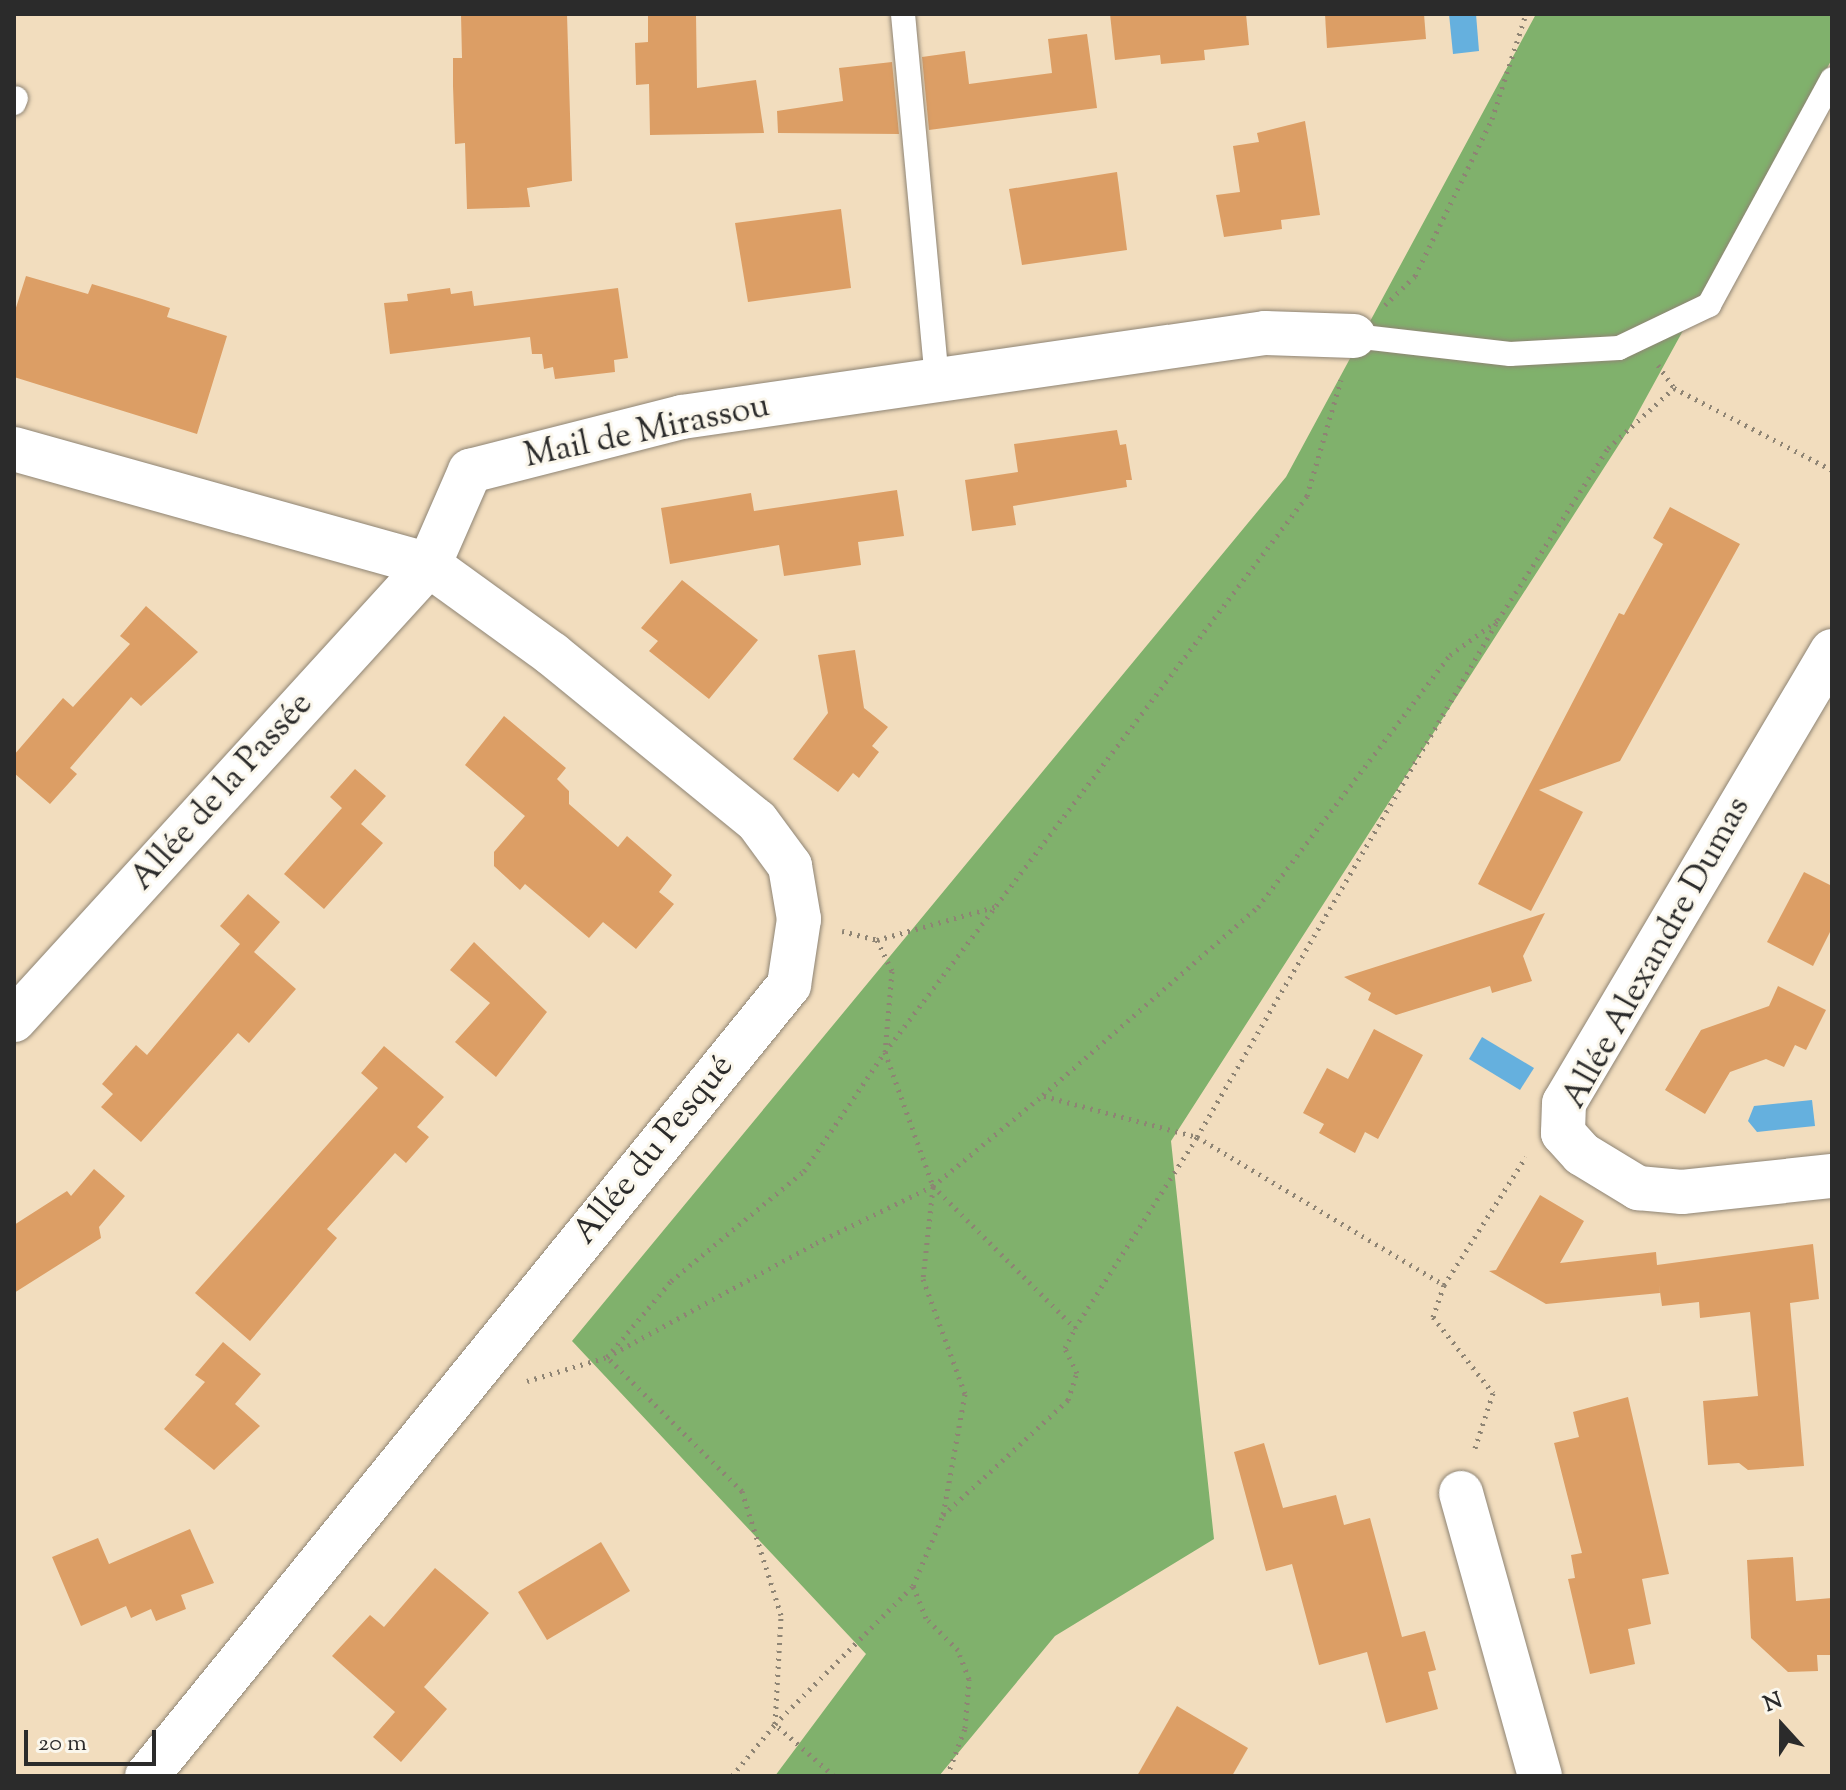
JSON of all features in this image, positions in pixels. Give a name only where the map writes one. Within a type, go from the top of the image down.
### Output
[{"type":"street","name":"Mail de Mirassou","points":[[429,565],[470,471],[682,417],[1265,333],[1354,336]]},
{"type":"street","points":[[14,449],[429,565]]},
{"type":"street","name":"Allée du Pesqué","points":[[147,1776],[789,985],[799,919],[790,866],[757,821],[552,654],[429,565]]},
{"type":"street","name":"Allée de la Passée","points":[[14,1020],[429,565]]},
{"type":"street","name":"Allée Alexandre Dumas","points":[[1832,651],[1564,1103],[1563,1133],[1582,1154],[1638,1188],[1682,1192],[1832,1176]]},
{"type":"street","points":[[1461,1493],[1540,1776]]},
{"type":"lane","points":[[903,14],[937,381]]},
{"type":"lane","points":[[1354,336],[1510,354],[1619,348],[1709,305],[1832,79]]},
{"type":"path","points":[[607,1357],[671,1281],[804,1171],[885,1052],[1307,496],[1354,336],[1415,276],[1492,119],[1526,14]]},
{"type":"path","points":[[1638,338],[1674,388],[1832,470]]},
{"type":"path","points":[[943,1515],[1068,1400],[1077,1373],[1065,1348],[1075,1328],[1197,1137],[1498,620],[1608,448],[1674,388]]},
{"type":"path","points":[[520,1383],[607,1357],[816,1243],[933,1186],[1043,1095],[1258,907],[1450,655],[1498,620]]},
{"type":"path","points":[[799,919],[877,940],[998,906]]},
{"type":"path","points":[[877,940],[892,971],[885,1052],[933,1186],[1075,1328]]},
{"type":"path","points":[[1043,1095],[1197,1137],[1444,1285]]},
{"type":"path","points":[[1461,1493],[1493,1393],[1433,1317],[1444,1285],[1535,1143],[1563,1133]]},
{"type":"path","points":[[732,1776],[775,1724],[913,1586],[943,1515],[965,1394],[923,1279],[933,1186]]},
{"type":"path","points":[[607,1357],[742,1491],[781,1615],[775,1724]]},
{"type":"path","points":[[913,1586],[926,1618],[958,1650],[969,1679],[965,1728],[947,1776]]},
{"type":"path","points":[[775,1724],[834,1776]]},
{"type":"green space","points":[[1536,14],[1832,14],[1832,59],[1629,429],[1171,1141],[1214,1539],[1055,1636],[939,1776],[775,1776],[866,1654],[572,1341],[1286,477]]},
{"type":"water","points":[[1449,14],[1476,14],[1479,51],[1453,54]]},
{"type":"water","points":[[1482,1037],[1534,1068],[1520,1090],[1469,1059]]},
{"type":"water","points":[[1812,1100],[1815,1126],[1757,1132],[1748,1121],[1754,1106]]},
{"type":"building","points":[[461,14],[567,14],[572,181],[527,188],[530,207],[467,209],[465,143],[455,144],[453,86],[453,58],[462,58]]},
{"type":"building","points":[[648,14],[696,14],[697,88],[756,80],[764,133],[650,135],[649,84],[636,85],[635,43],[648,42]]},
{"type":"building","points":[[1110,14],[1246,14],[1249,45],[1204,50],[1205,60],[1161,64],[1160,55],[1115,60]]},
{"type":"building","points":[[1325,14],[1424,14],[1426,39],[1327,48]]},
{"type":"building","points":[[1087,34],[1097,108],[929,130],[922,57],[965,51],[969,84],[1052,73],[1048,39]]},
{"type":"building","points":[[892,62],[899,134],[778,133],[777,111],[843,101],[839,68]]},
{"type":"building","points":[[1305,121],[1320,215],[1281,220],[1282,229],[1224,237],[1216,195],[1240,192],[1233,146],[1259,142],[1257,133]]},
{"type":"building","points":[[1117,172],[1127,250],[1022,265],[1009,189]]},
{"type":"building","points":[[841,209],[851,288],[748,302],[735,223]]},
{"type":"building","points":[[26,276],[88,294],[92,284],[170,308],[167,317],[227,336],[197,434],[14,377],[14,314]]},
{"type":"building","points":[[450,288],[451,294],[472,291],[474,306],[618,288],[628,358],[614,360],[615,372],[555,379],[553,367],[544,369],[542,354],[532,354],[530,337],[390,354],[384,303],[408,301],[407,294]]},
{"type":"building","points":[[1117,430],[1120,445],[1126,444],[1132,480],[1126,480],[1127,487],[1013,506],[1016,525],[972,531],[965,480],[1018,472],[1014,444]]},
{"type":"building","points":[[897,490],[904,536],[858,542],[861,565],[784,576],[779,545],[670,564],[661,508],[751,493],[754,511]]},
{"type":"building","points":[[1670,507],[1740,544],[1620,761],[1539,790],[1583,812],[1531,911],[1478,884],[1619,613],[1624,615],[1663,544],[1653,538]]},
{"type":"building","points":[[682,580],[758,640],[709,699],[649,651],[658,641],[641,628]]},
{"type":"building","points":[[146,606],[198,652],[141,706],[131,697],[70,768],[77,774],[50,804],[14,773],[14,755],[63,698],[73,707],[130,644],[120,636]]},
{"type":"building","points":[[855,650],[864,708],[888,727],[872,746],[879,752],[859,778],[853,773],[838,792],[793,759],[828,713],[818,655]]},
{"type":"building","points":[[504,716],[566,768],[557,779],[569,791],[569,804],[618,847],[627,836],[672,875],[659,892],[674,904],[636,949],[603,922],[589,938],[525,884],[520,890],[494,866],[494,852],[525,816],[465,765]]},
{"type":"building","points":[[355,769],[386,796],[361,824],[383,843],[324,909],[284,874],[342,808],[330,797]]},
{"type":"building","points":[[1804,872],[1832,886],[1832,928],[1813,966],[1767,942]]},
{"type":"building","points":[[248,894],[280,922],[254,952],[296,989],[249,1043],[238,1033],[141,1142],[101,1107],[113,1094],[102,1084],[136,1045],[147,1055],[240,944],[220,926]]},
{"type":"building","points":[[1545,913],[1523,956],[1532,981],[1492,993],[1490,986],[1396,1015],[1368,1000],[1371,993],[1344,977]]},
{"type":"building","points":[[474,942],[547,1012],[496,1077],[455,1042],[490,1003],[450,970]]},
{"type":"building","points":[[1778,986],[1826,1010],[1806,1050],[1795,1045],[1784,1067],[1766,1059],[1730,1072],[1705,1114],[1665,1090],[1701,1030],[1769,1006]]},
{"type":"building","points":[[1374,1029],[1423,1055],[1378,1139],[1365,1132],[1355,1153],[1319,1133],[1324,1124],[1303,1113],[1327,1068],[1348,1079]]},
{"type":"building","points":[[384,1046],[444,1097],[417,1127],[429,1137],[406,1163],[395,1153],[327,1229],[337,1238],[250,1341],[195,1293],[378,1088],[361,1073]]},
{"type":"building","points":[[94,1169],[125,1196],[99,1227],[101,1238],[14,1293],[14,1225],[67,1191],[71,1196]]},
{"type":"building","points":[[1540,1195],[1584,1221],[1560,1263],[1656,1252],[1657,1265],[1813,1244],[1819,1299],[1790,1303],[1804,1466],[1748,1470],[1739,1463],[1708,1465],[1703,1401],[1758,1396],[1750,1312],[1700,1318],[1699,1302],[1662,1306],[1659,1285],[1660,1293],[1546,1304],[1489,1271],[1496,1270]]},
{"type":"building","points":[[223,1342],[261,1374],[235,1404],[260,1426],[214,1470],[164,1429],[205,1382],[195,1375]]},
{"type":"building","points":[[1628,1397],[1669,1574],[1642,1579],[1651,1624],[1628,1629],[1635,1664],[1590,1674],[1568,1579],[1575,1578],[1571,1555],[1582,1553],[1554,1443],[1579,1437],[1573,1412]]},
{"type":"building","points":[[1264,1443],[1283,1508],[1336,1495],[1344,1525],[1370,1518],[1402,1637],[1425,1631],[1436,1670],[1428,1672],[1438,1709],[1386,1723],[1367,1652],[1319,1665],[1292,1564],[1266,1571],[1234,1452]]},
{"type":"building","points":[[190,1529],[214,1583],[181,1595],[186,1609],[156,1621],[151,1609],[131,1618],[126,1606],[81,1626],[52,1557],[98,1538],[109,1564]]},
{"type":"building","points":[[601,1542],[630,1591],[547,1640],[518,1592]]},
{"type":"building","points":[[1793,1557],[1796,1601],[1832,1598],[1832,1655],[1817,1655],[1818,1671],[1788,1672],[1751,1638],[1747,1560]]},
{"type":"building","points":[[435,1568],[489,1613],[424,1687],[447,1709],[401,1762],[373,1737],[395,1712],[332,1656],[370,1615],[384,1627]]},
{"type":"building","points":[[1177,1706],[1248,1748],[1232,1776],[1137,1776]]}]
